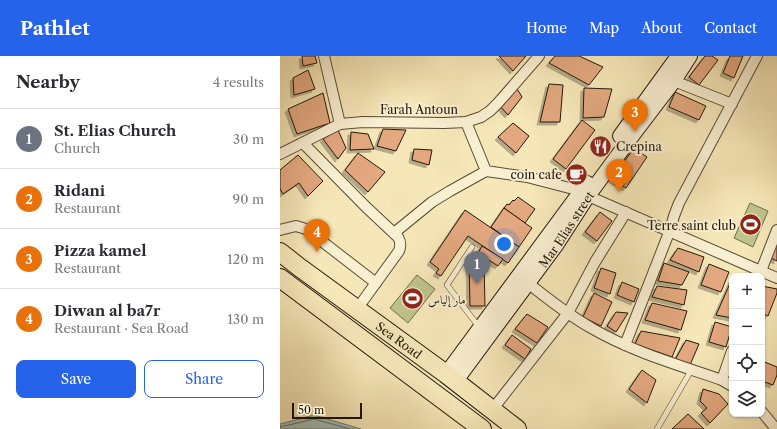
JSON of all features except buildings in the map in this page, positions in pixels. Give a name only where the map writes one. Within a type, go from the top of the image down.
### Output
[{"type":"highway","name":"Sea Road","points":[[280,252],[451,378],[517,429]]},
{"type":"highway","name":"Sea Road","points":[[280,278],[482,429]]},
{"type":"highway","points":[[381,353],[394,336]]},
{"type":"street","points":[[324,56],[340,124]]},
{"type":"street","name":"Farah Antoun","points":[[280,154],[340,124],[364,122],[444,124],[466,122],[480,117],[490,111],[539,56]]},
{"type":"street","name":"Mar Elias street","points":[[451,378],[528,283],[557,244],[585,194],[654,87],[678,56]]},
{"type":"street","name":"Mar Elias street","points":[[451,378],[480,328],[634,132],[674,80],[690,56]]},
{"type":"street","points":[[625,344],[670,230],[679,203],[757,56]]},
{"type":"street","points":[[674,80],[732,104]]},
{"type":"street","points":[[466,122],[486,171]]},
{"type":"street","points":[[303,143],[366,207],[394,233],[400,241],[400,248],[358,309]]},
{"type":"street","points":[[394,233],[432,202],[450,190],[486,171],[527,177],[585,194],[670,230],[760,273],[777,230]]},
{"type":"street","points":[[492,410],[568,313],[595,262],[626,212]]},
{"type":"street","points":[[280,230],[296,226],[306,229],[376,283]]},
{"type":"street","points":[[765,274],[777,278]]},
{"type":"street","points":[[528,283],[568,313],[594,330],[625,344],[722,380],[729,384]]},
{"type":"street","points":[[722,380],[729,360]]},
{"type":"street","points":[[765,416],[776,429]]},
{"type":"lane","points":[[472,247],[447,285],[480,328]]},
{"type":"lane","points":[[657,429],[692,369]]},
{"type":"green space","name":"Terre saint club","points":[[750,203],[768,211],[753,247],[734,238]]},
{"type":"green space","name":"مار إلياس","points":[[417,275],[435,289],[408,323],[390,308]]},
{"type":"water","points":[[314,415],[361,429],[280,429],[280,424]]},
{"type":"place","name":"Pizza kamel","points":[[635,132]]},
{"type":"place","name":"Crepina","points":[[600,146]]},
{"type":"place","name":"coin cafe","points":[[577,174]]},
{"type":"place","name":"Ridani","points":[[619,192]]},
{"type":"place","name":"Terre saint club","points":[[751,225]]},
{"type":"place","name":"Diwan al ba7r","points":[[317,252]]},
{"type":"place","name":"St. Elias Church","points":[[477,284]]},
{"type":"place","name":"مار إلياس","points":[[413,299]]}]
